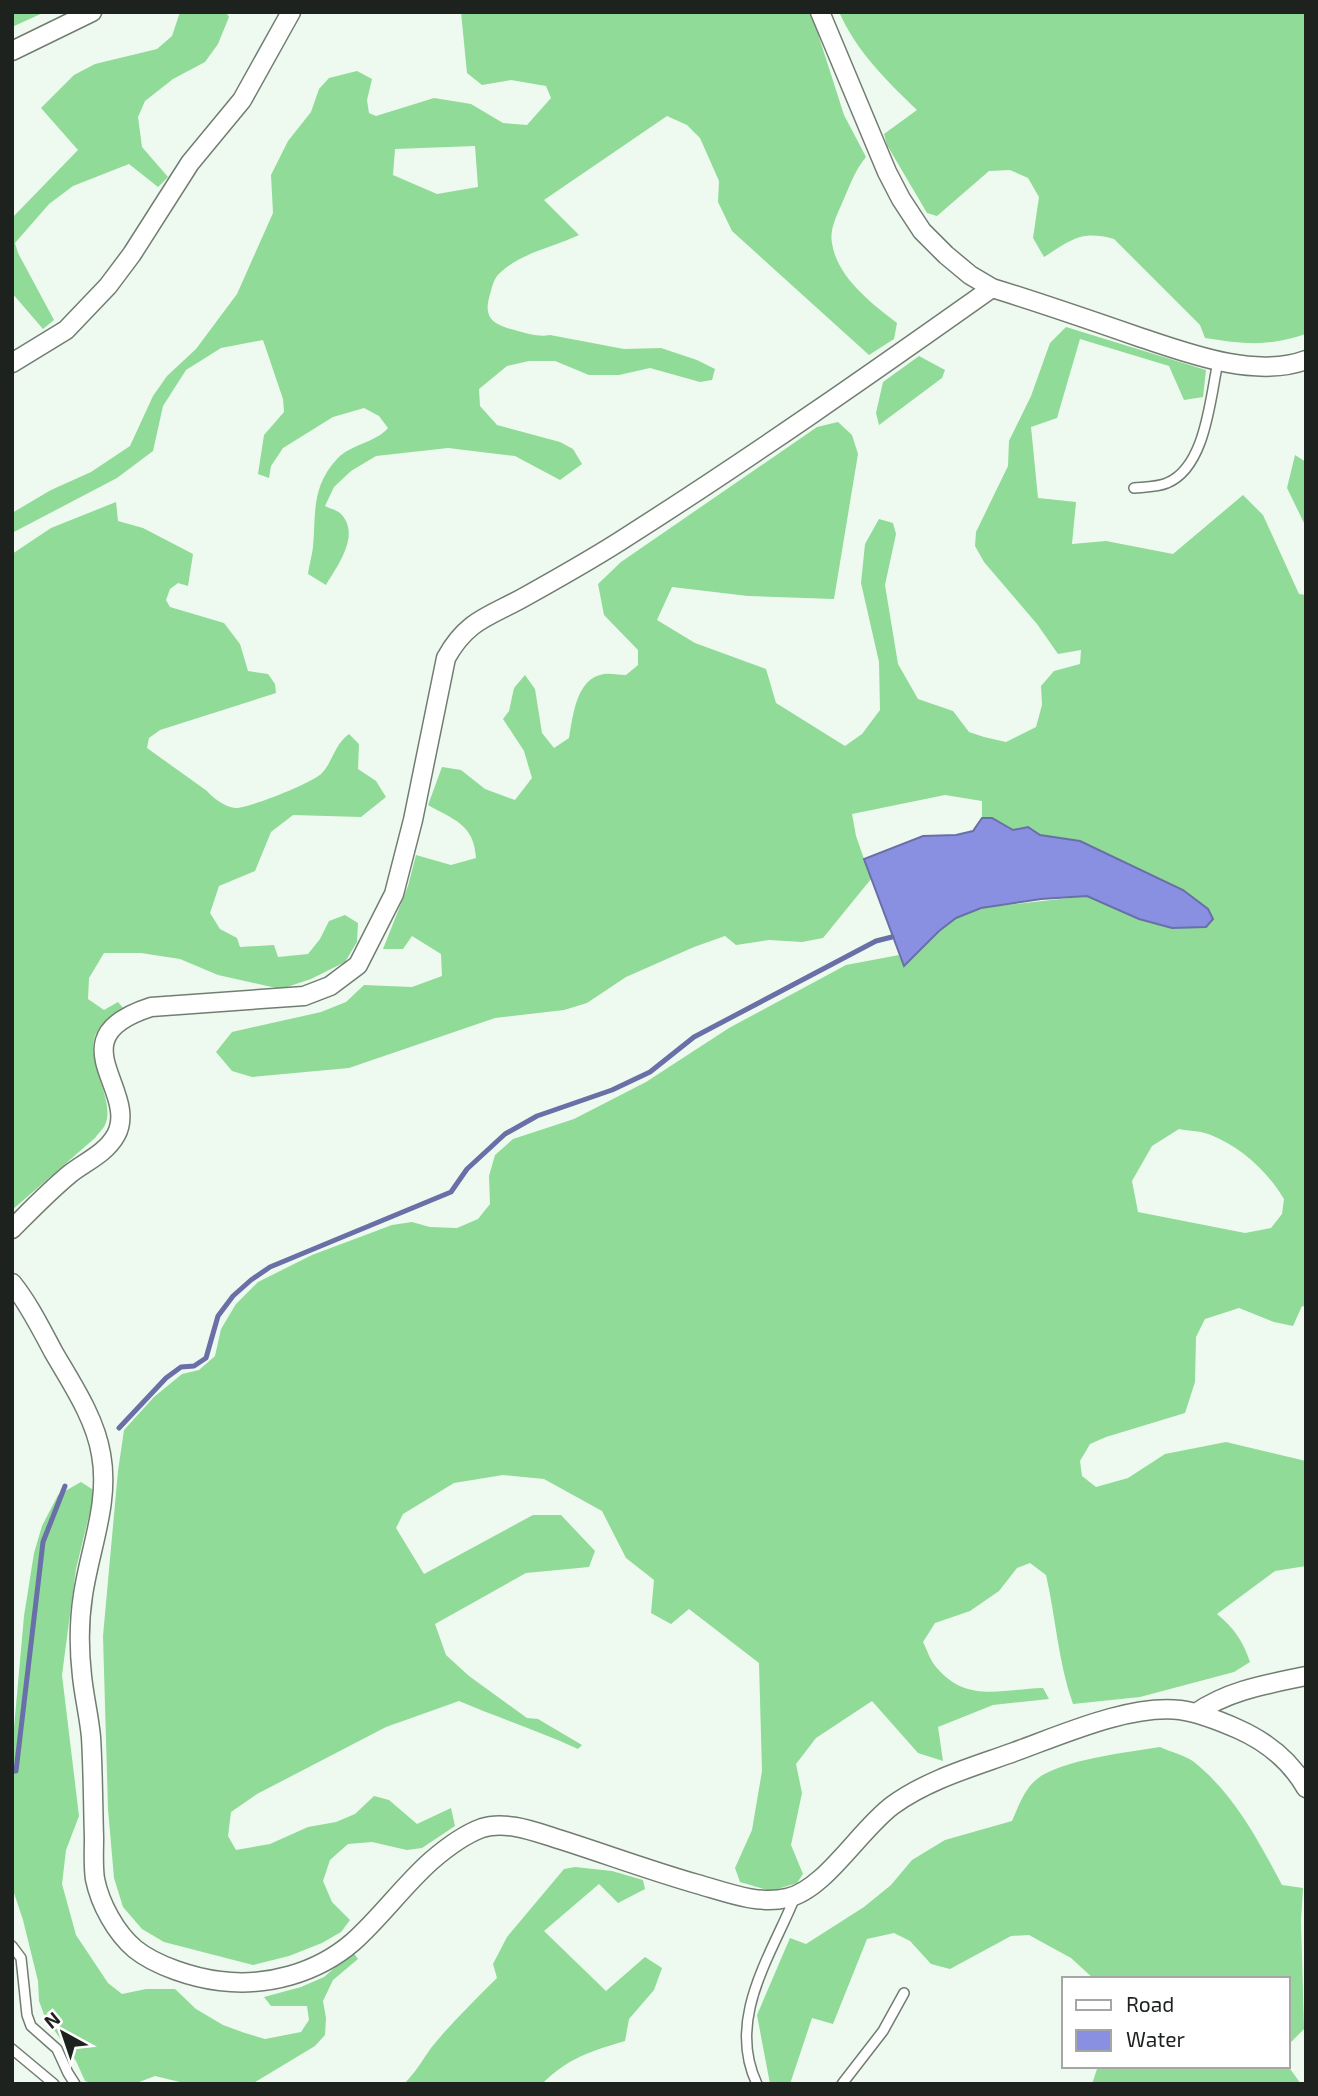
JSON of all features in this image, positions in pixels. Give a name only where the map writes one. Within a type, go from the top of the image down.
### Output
[{"type":"street","points":[[12,51],[92,12]]},
{"type":"street","points":[[12,363],[66,330],[108,286],[132,254],[190,163],[242,100],[291,12]]},
{"type":"street","points":[[820,12],[901,200],[922,231],[970,275],[992,288],[1179,352],[1218,362],[1267,365],[1296,364],[1306,360]]},
{"type":"street","points":[[12,1229],[73,1172],[95,1158],[116,1135],[121,1120],[104,1051],[105,1037],[119,1023],[135,1012],[151,1007],[304,996],[330,986],[358,965],[394,894],[413,820],[446,658],[454,642],[485,615],[525,597],[626,537],[776,439],[992,288]]},
{"type":"street","points":[[12,1283],[28,1306],[76,1393],[101,1450],[103,1493],[83,1594],[80,1630],[81,1672],[91,1732],[95,1879],[103,1902],[121,1935],[140,1953],[166,1966],[208,1979],[230,1982],[295,1976],[351,1943],[438,1855],[459,1839],[486,1827],[507,1826],[536,1832],[736,1895],[759,1900],[796,1896],[837,1863],[861,1834],[891,1807],[915,1791],[951,1774],[1078,1729],[1140,1712],[1174,1709],[1196,1713],[1264,1742],[1284,1759],[1306,1788]]},
{"type":"street","points":[[1196,1713],[1214,1700],[1243,1690],[1306,1676]]},
{"type":"lane","points":[[1134,488],[1166,484],[1181,475],[1195,457],[1202,438],[1218,362]]},
{"type":"lane","points":[[757,2084],[747,2039],[752,1990],[796,1896]]},
{"type":"lane","points":[[12,1946],[21,1958],[27,2015],[31,2026],[57,2049],[75,2084]]},
{"type":"lane","points":[[842,2084],[883,2031],[904,1993]]},
{"type":"lane","points":[[12,2049],[54,2084]]},
{"type":"green space","points":[[12,12],[45,12],[12,27]]},
{"type":"green space","points":[[180,12],[226,12],[229,17],[218,44],[205,62],[173,79],[145,101],[138,117],[142,147],[168,177],[158,187],[129,164],[73,186],[49,204],[15,243],[54,320],[43,329],[12,293],[12,218],[78,150],[41,108],[74,75],[95,64],[157,49],[172,36]]},
{"type":"green space","points":[[461,12],[811,12],[844,115],[866,157],[853,178],[837,216],[832,232],[835,255],[848,278],[866,298],[897,323],[894,339],[869,355],[732,231],[718,202],[719,181],[700,138],[687,125],[667,116],[544,200],[579,235],[515,262],[497,276],[492,287],[488,301],[489,315],[502,326],[534,335],[550,335],[624,349],[661,348],[715,369],[712,380],[700,382],[650,368],[619,375],[589,375],[555,361],[529,361],[507,366],[479,389],[480,406],[497,425],[560,442],[573,449],[582,464],[560,480],[515,456],[448,448],[376,456],[351,471],[334,487],[325,506],[340,513],[349,530],[345,550],[326,585],[308,574],[319,490],[337,459],[388,428],[379,416],[364,408],[333,417],[283,448],[271,466],[269,478],[258,474],[264,435],[284,412],[283,399],[263,340],[221,348],[186,370],[163,406],[153,451],[117,478],[12,533],[12,513],[51,490],[91,472],[130,446],[153,396],[167,376],[196,349],[237,294],[273,213],[271,175],[288,141],[311,112],[319,89],[329,78],[357,71],[372,79],[367,100],[369,113],[376,116],[434,98],[471,104],[503,123],[527,125],[551,98],[546,86],[511,80],[482,85],[467,73]],"holes":[[[475,146],[478,187],[437,194],[393,175],[395,149]]]},
{"type":"green space","points":[[839,12],[1306,12],[1306,334],[1279,341],[1256,343],[1205,338],[1200,325],[1114,239],[1084,236],[1069,241],[1044,257],[1033,238],[1039,197],[1028,178],[1010,170],[989,171],[937,216],[927,213],[887,145],[884,134],[917,110],[863,53]]},
{"type":"green space","points":[[1066,327],[1206,370],[1203,397],[1184,400],[1169,366],[1080,339],[1057,418],[1031,427],[1038,498],[1076,502],[1072,544],[1106,541],[1173,554],[1243,495],[1263,515],[1299,594],[1306,595],[1306,1307],[1302,1306],[1293,1326],[1274,1322],[1239,1308],[1205,1319],[1196,1337],[1195,1382],[1185,1413],[1090,1444],[1080,1461],[1082,1476],[1096,1487],[1128,1478],[1165,1454],[1226,1442],[1306,1461],[1306,1566],[1275,1571],[1217,1614],[1237,1635],[1250,1662],[1234,1672],[1140,1697],[1073,1704],[1064,1672],[1046,1575],[1030,1563],[1017,1568],[999,1591],[970,1611],[935,1623],[923,1642],[936,1667],[960,1686],[986,1692],[1043,1688],[1049,1699],[993,1705],[938,1727],[943,1761],[918,1753],[872,1701],[816,1738],[796,1764],[802,1793],[791,1845],[803,1874],[797,1883],[771,1891],[740,1882],[735,1868],[752,1830],[762,1771],[759,1663],[689,1609],[671,1624],[651,1613],[654,1580],[626,1558],[602,1511],[544,1479],[503,1475],[454,1483],[403,1514],[396,1528],[424,1574],[533,1515],[561,1515],[595,1551],[589,1567],[526,1573],[435,1624],[446,1655],[469,1676],[527,1718],[538,1719],[582,1745],[578,1749],[459,1701],[386,1727],[257,1794],[231,1812],[228,1836],[236,1850],[270,1844],[308,1827],[336,1822],[355,1814],[374,1796],[389,1800],[417,1824],[451,1808],[455,1826],[422,1848],[407,1850],[372,1842],[348,1844],[330,1860],[323,1881],[332,1902],[350,1920],[341,1932],[322,1943],[289,1956],[253,1965],[164,1942],[142,1929],[123,1907],[114,1878],[108,1809],[103,1636],[118,1471],[124,1430],[154,1397],[182,1374],[199,1370],[215,1356],[221,1329],[236,1304],[258,1282],[312,1255],[392,1225],[412,1222],[430,1227],[457,1228],[478,1219],[490,1204],[489,1176],[495,1155],[513,1139],[574,1119],[646,1082],[729,1028],[846,965],[899,955],[904,966],[956,918],[981,908],[1087,896],[1139,919],[1183,890],[1080,841],[1040,835],[1028,827],[1013,830],[992,818],[982,818],[982,801],[945,795],[852,814],[856,836],[871,879],[823,938],[802,942],[769,940],[736,945],[725,936],[626,977],[587,1003],[564,1010],[495,1018],[349,1068],[252,1077],[232,1071],[216,1052],[232,1032],[321,1012],[346,1002],[364,985],[412,987],[442,976],[441,954],[412,936],[403,949],[383,949],[408,886],[416,855],[451,865],[476,858],[467,830],[454,819],[428,805],[442,767],[461,770],[485,789],[515,800],[532,778],[524,751],[503,719],[509,711],[514,688],[525,675],[535,689],[542,733],[554,748],[569,738],[578,699],[587,683],[604,674],[626,675],[638,665],[638,650],[604,615],[598,584],[621,562],[817,427],[838,422],[852,435],[858,454],[834,599],[748,596],[672,587],[657,620],[695,643],[766,669],[776,703],[845,746],[862,734],[880,710],[879,662],[861,583],[865,544],[879,519],[893,523],[896,534],[885,585],[898,664],[918,699],[953,711],[969,732],[984,737],[1006,742],[1036,727],[1042,705],[1041,686],[1054,671],[1080,664],[1081,650],[1058,654],[1037,624],[984,562],[975,546],[976,532],[1008,466],[1009,441],[1031,396],[1050,343]],"holes":[[[1179,1129],[1222,1140],[1243,1153],[1262,1170],[1284,1199],[1282,1214],[1271,1228],[1245,1233],[1138,1212],[1132,1181],[1152,1146]]]},
{"type":"green space","points":[[919,356],[945,370],[942,378],[879,425],[876,413],[883,382]]},
{"type":"green space","points":[[1295,455],[1306,462],[1306,527],[1287,488]]},
{"type":"green space","points":[[116,502],[118,521],[143,528],[193,554],[188,586],[178,583],[170,589],[166,600],[170,607],[224,623],[240,644],[248,671],[268,674],[275,684],[276,693],[160,730],[149,738],[147,748],[219,802],[235,808],[265,800],[315,778],[325,769],[340,743],[349,734],[359,744],[358,769],[376,781],[386,797],[361,817],[293,815],[271,832],[255,871],[219,886],[210,913],[220,929],[237,938],[240,947],[274,945],[278,957],[308,954],[329,921],[345,915],[358,923],[357,942],[345,962],[311,979],[281,989],[218,975],[180,959],[141,953],[104,953],[89,978],[88,999],[104,1010],[118,1002],[124,1009],[100,1028],[93,1046],[107,1105],[105,1125],[95,1138],[12,1210],[12,554],[51,528]]},
{"type":"green space","points":[[81,1482],[95,1491],[76,1569],[62,1675],[79,1816],[66,1850],[62,1884],[76,1935],[108,1983],[122,1994],[146,1989],[175,1989],[196,2009],[223,2025],[265,2039],[301,2032],[309,2020],[307,2006],[271,2006],[264,1997],[301,1987],[324,1977],[353,1952],[358,1959],[333,1980],[323,2001],[325,2035],[315,2046],[252,2084],[188,2084],[155,2076],[134,2084],[95,2084],[85,2081],[76,2061],[45,2017],[39,2001],[38,1981],[13,1890],[12,1750],[24,1616],[34,1553],[42,1526],[58,1495]]},
{"type":"green space","points":[[1160,1747],[1190,1760],[1221,1788],[1233,1803],[1282,1885],[1303,1888],[1301,1921],[1304,2029],[1290,2043],[1290,1977],[1092,1977],[1071,1958],[1029,1935],[1011,1936],[950,1969],[931,1964],[910,1941],[894,1933],[867,1939],[833,2024],[812,2018],[790,2084],[770,2084],[757,2015],[790,1938],[806,1944],[864,1907],[891,1885],[912,1860],[945,1840],[1012,1821],[1022,1798],[1037,1779],[1062,1767]]},
{"type":"green space","points":[[575,1867],[612,1871],[643,1880],[645,1889],[618,1903],[599,1884],[544,1931],[606,1991],[645,1957],[662,1968],[654,1990],[629,2019],[625,2041],[580,2056],[542,2084],[404,2084],[431,2048],[497,1978],[493,1964],[507,1937],[564,1869]]},
{"type":"green space","points":[[1097,2068],[1289,2068],[1301,2084],[1092,2084]]},
{"type":"water","points":[[982,818],[992,818],[1013,830],[1028,827],[1040,835],[1080,841],[1183,890],[1208,909],[1213,919],[1206,927],[1172,928],[1139,919],[1087,896],[1041,899],[981,908],[956,918],[904,966],[864,859],[923,836],[956,835],[973,831]]},
{"type":"waterway","points":[[119,1428],[166,1378],[181,1367],[194,1366],[206,1358],[218,1316],[233,1296],[270,1267],[451,1192],[467,1169],[505,1134],[537,1116],[612,1090],[650,1072],[694,1037],[876,941],[892,937]]},
{"type":"waterway","points":[[12,1771],[16,1771],[43,1542],[65,1486]]}]
